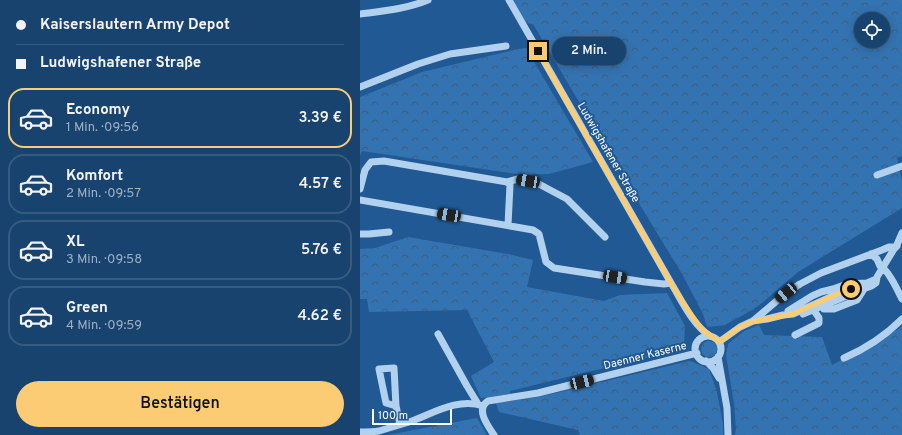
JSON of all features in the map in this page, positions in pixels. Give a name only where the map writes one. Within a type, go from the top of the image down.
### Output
[{"type":"street","points":[[360,14],[402,4],[416,5],[428,0]]},
{"type":"street","name":"Ludwigshafener Straße","points":[[509,0],[671,283],[690,314],[701,328],[710,336]]},
{"type":"street","points":[[360,87],[418,64],[450,54],[506,46]]},
{"type":"street","points":[[360,189],[364,170],[371,162],[384,161],[506,182],[518,179],[537,183],[567,199],[605,237]]},
{"type":"street","points":[[877,175],[902,166]]},
{"type":"street","points":[[506,182],[510,185],[508,226]]},
{"type":"street","points":[[360,200],[533,230],[539,234],[546,262],[554,268],[645,282],[664,284],[671,283]]},
{"type":"street","points":[[360,234],[390,232]]},
{"type":"street","points":[[783,315],[812,296],[826,290],[846,284],[867,283],[873,281],[899,245],[902,233]]},
{"type":"street","points":[[753,321],[792,288],[821,274],[889,247],[899,245]]},
{"type":"street","points":[[871,254],[877,259],[880,266],[883,267],[894,282],[902,299]]},
{"type":"street","points":[[783,315],[795,316],[806,313],[870,287],[876,283],[876,277]]},
{"type":"street","points":[[719,342],[740,327],[753,321],[793,314],[848,289],[864,289]]},
{"type":"street","points":[[806,313],[811,314],[824,309],[834,310],[857,300],[864,289]]},
{"type":"street","points":[[826,290],[829,298]]},
{"type":"street","points":[[796,334],[819,323],[819,318],[815,312]]},
{"type":"street","name":"Ludwigshafener Straße","points":[[690,314],[698,332],[698,341]]},
{"type":"street","points":[[844,358],[874,343],[902,319]]},
{"type":"street","points":[[438,334],[467,386],[480,405],[484,417],[494,435]]},
{"type":"street","points":[[706,361],[713,361],[718,357],[721,351],[719,342],[710,336],[704,337],[698,341],[696,347],[697,353],[700,358],[706,361],[713,368],[722,383]]},
{"type":"street","name":"Daenner Kaserne","points":[[360,432],[372,433],[452,405],[464,403],[480,405],[488,401],[538,393],[697,353]]},
{"type":"street","points":[[718,357],[728,408],[728,435]]},
{"type":"street","points":[[396,406],[386,403],[379,369],[394,368],[396,406],[400,424]]},
{"type":"green space","points":[[513,0],[902,0],[902,156],[897,158],[902,181],[902,208],[798,272],[752,310],[725,325],[708,327],[703,314],[682,274],[533,24],[525,23]]},
{"type":"green space","points":[[526,48],[593,162],[549,174],[523,175],[362,151],[360,156],[360,97],[422,72]]},
{"type":"green space","points":[[408,237],[508,254],[533,260],[527,287],[604,301],[620,295],[667,293],[685,326],[684,346],[674,351],[510,391],[510,394],[481,398],[471,376],[494,362],[467,310],[369,312],[367,299],[360,299],[360,249],[375,248]]},
{"type":"green space","points":[[759,325],[764,335],[822,337],[832,365],[902,326],[902,435],[735,435],[734,404],[726,355],[728,344],[744,331]]},
{"type":"green space","points":[[709,341],[715,343],[717,349],[715,355],[709,357],[703,355],[701,349],[703,343]]},
{"type":"green space","points":[[689,361],[709,369],[717,392],[723,424],[723,435],[580,435],[578,430],[499,412],[496,403],[539,397]]},
{"type":"green space","points":[[477,418],[487,435],[388,435]]},
{"type":"route","points":[[538,51],[671,283],[690,314],[705,333],[715,338],[719,342],[740,327],[755,320],[793,314],[851,289]]}]
